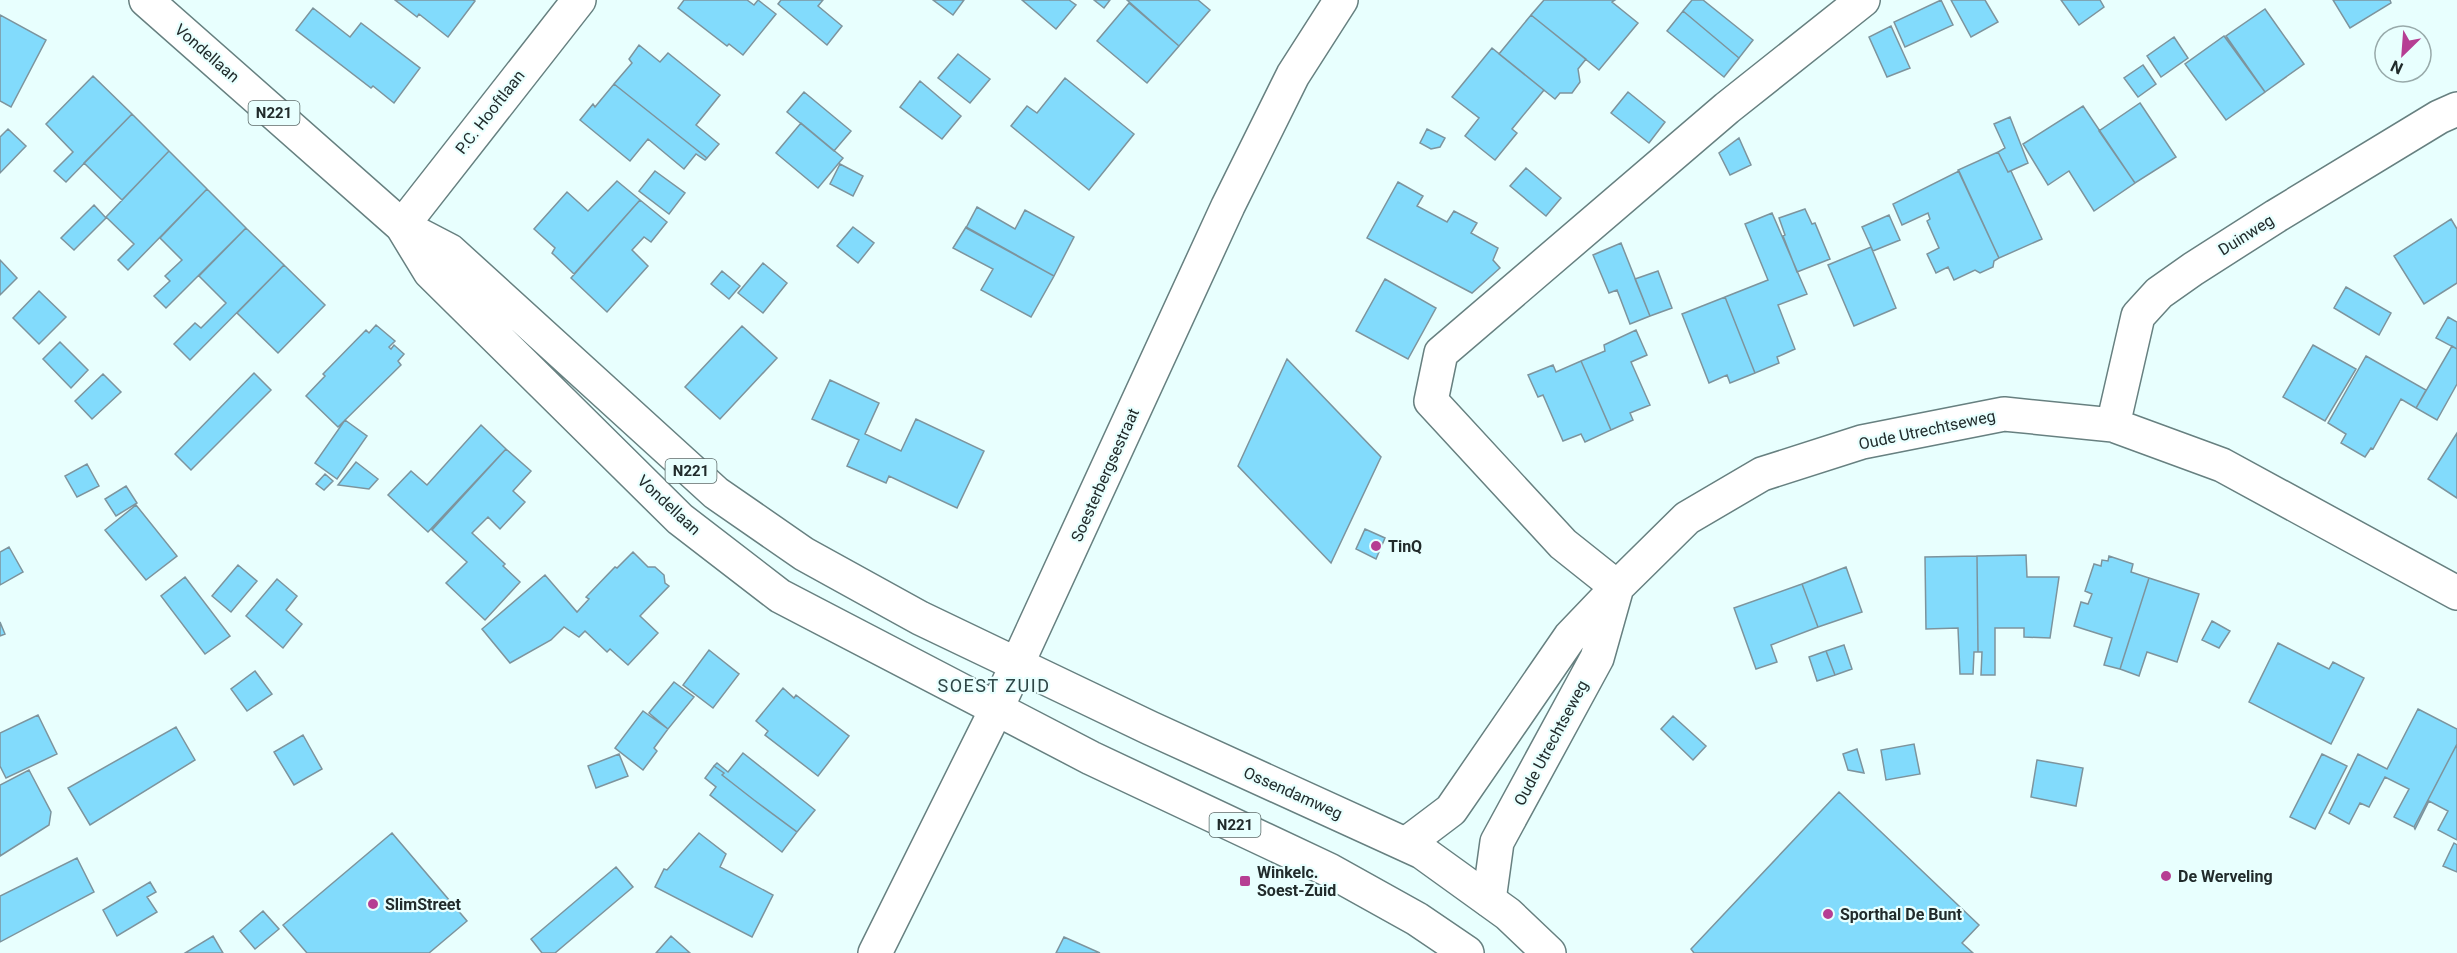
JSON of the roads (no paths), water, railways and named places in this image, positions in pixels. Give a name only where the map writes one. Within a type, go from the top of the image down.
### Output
[{"type":"main road","name":"Vondellaan","points":[[146,0],[402,226],[450,251],[716,493],[804,554],[920,618],[1017,664]]},
{"type":"main road","name":"P.C. Hooftlaan","points":[[402,226],[579,0]]},
{"type":"main road","name":"Soesterbergsestraat","points":[[875,953],[996,710],[1228,206],[1293,75],[1341,0]]},
{"type":"main road","points":[[1617,587],[1563,544],[1431,401],[1441,353],[1718,116],[1863,0]]},
{"type":"main road","name":"Duinweg","points":[[2113,425],[2138,316],[2159,293],[2276,216],[2439,117],[2457,109]]},
{"type":"main road","name":"Vondellaan","points":[[402,226],[430,272],[680,519],[780,596],[996,710]]},
{"type":"main road","name":"Oude Utrechtseweg","points":[[1406,844],[1451,810],[1570,637],[1687,518],[1762,474],[1862,442],[2004,414],[2113,425],[2222,465],[2457,593]]},
{"type":"main road","name":"Oude Utrechtseweg","points":[[1489,900],[1497,842],[1597,658],[1617,587]]},
{"type":"main road","name":"Ossendamweg","points":[[1017,664],[1150,728],[1422,852],[1508,914],[1549,953]]},
{"type":"main road","name":"N221","points":[[996,710],[1090,758],[1329,870],[1417,919],[1467,953]]},
{"type":"place","name":"TinQ","points":[[1376,546]]},
{"type":"place","name":"De Werveling","points":[[2166,876]]},
{"type":"place","name":"Winkelc. Soest-Zuid","points":[[1245,881]]},
{"type":"place","name":"SlimStreet","points":[[373,904]]},
{"type":"place","name":"Sporthal De Bunt","points":[[1828,914]]},
{"type":"district","name":"SOEST ZUID","points":[[994,685]]}]
